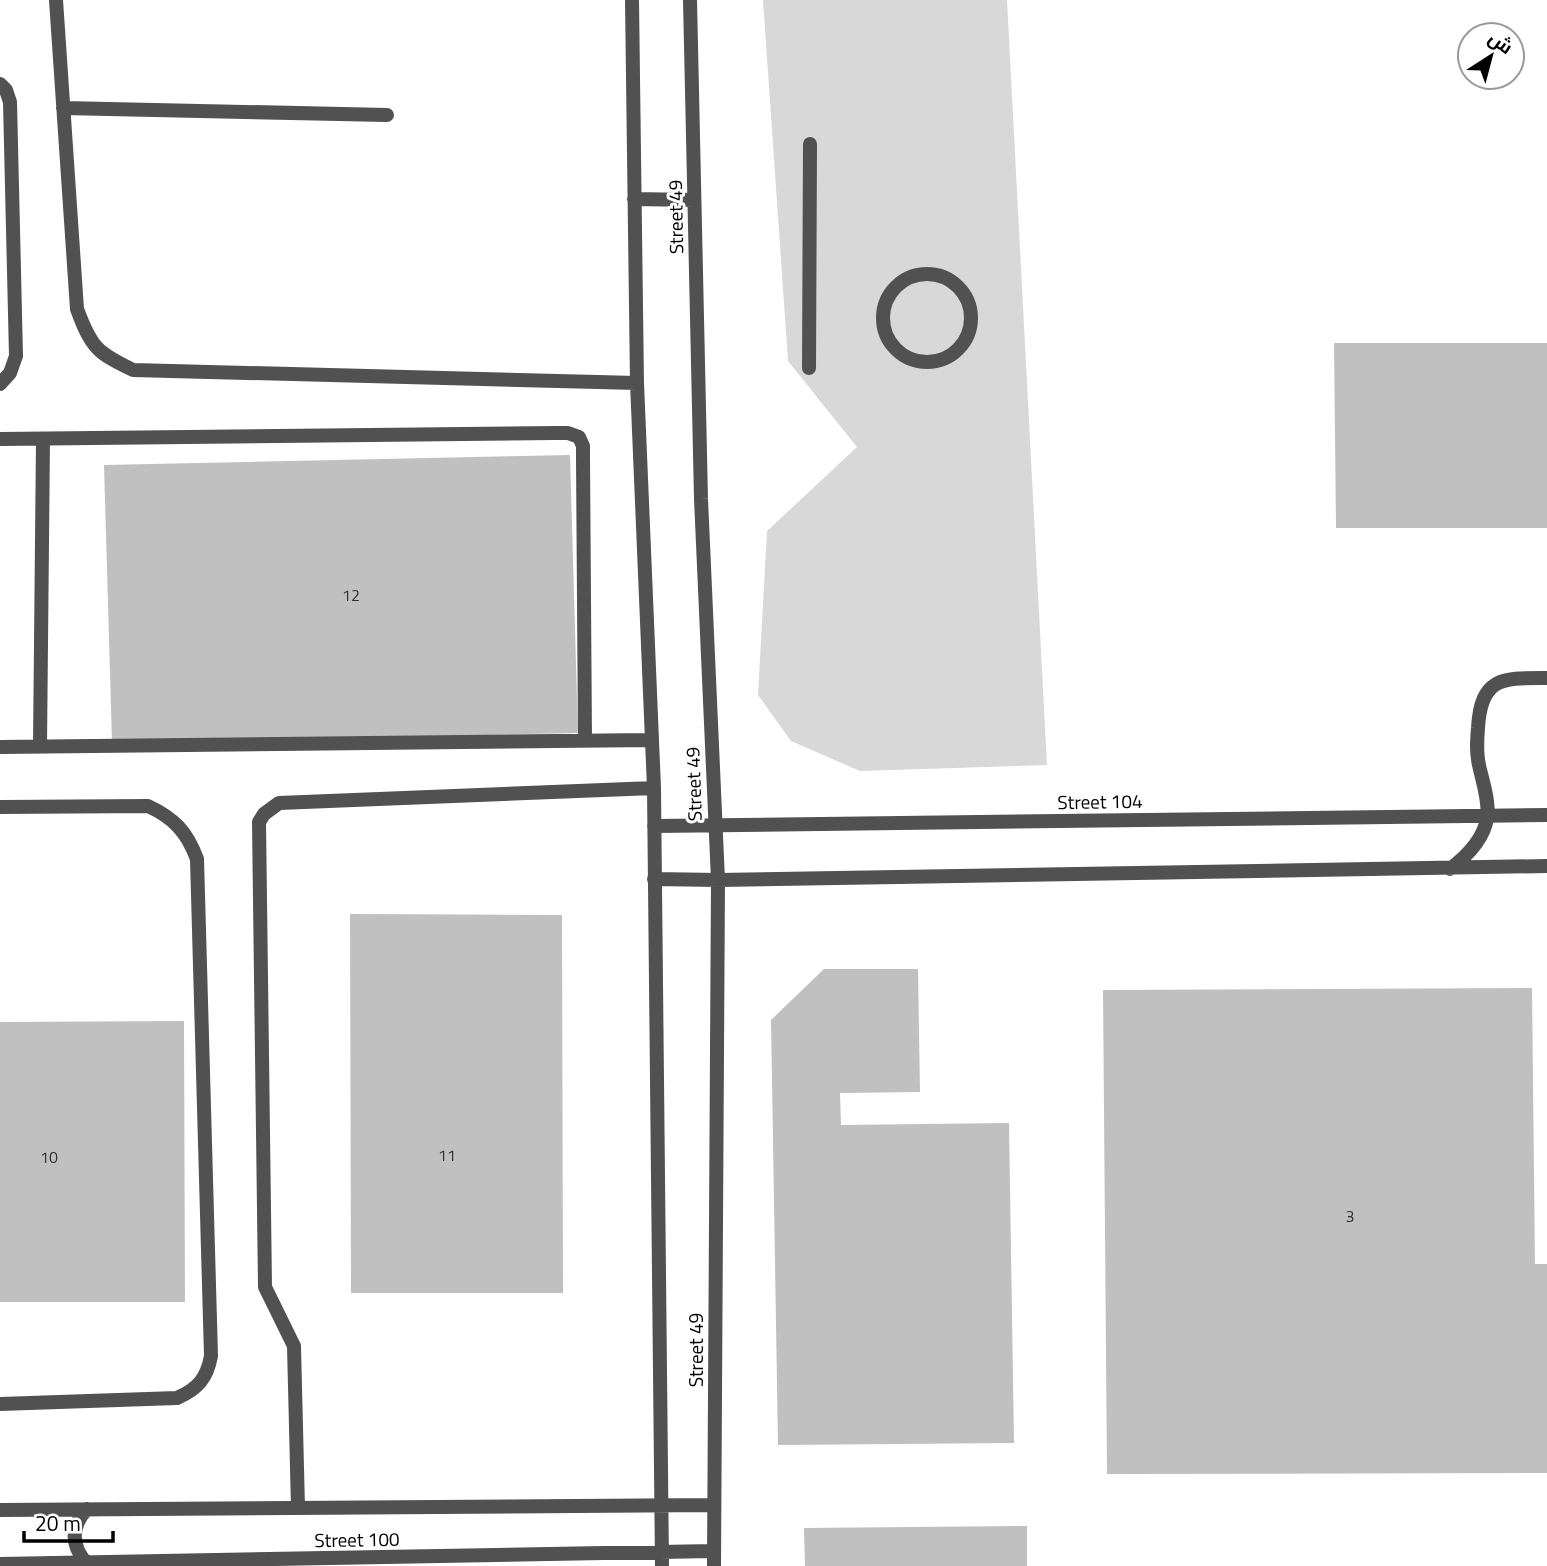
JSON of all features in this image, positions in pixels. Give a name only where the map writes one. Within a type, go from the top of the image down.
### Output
[{"type":"lane","points":[[56,0],[77,309],[87,337],[107,358],[133,370],[143,371],[638,383]]},
{"type":"lane","name":"Street 49","points":[[632,0],[638,383],[654,788],[662,1559]]},
{"type":"lane","name":"Street 49","points":[[690,0],[701,499],[718,880],[714,1559]]},
{"type":"lane","points":[[0,84],[6,90],[10,102],[7,232],[16,356],[10,373],[0,384]]},
{"type":"lane","points":[[63,108],[387,115]]},
{"type":"lane","points":[[809,368],[810,144]]},
{"type":"lane","points":[[634,199],[694,200]]},
{"type":"lane","points":[[930,273],[955,283],[970,305],[972,318],[965,343],[944,360],[931,363],[917,362],[902,355],[890,343],[884,328],[883,312],[894,288],[904,279],[930,273]]},
{"type":"lane","points":[[0,439],[556,433],[579,437],[583,446],[585,740]]},
{"type":"lane","points":[[40,746],[43,439]]},
{"type":"lane","points":[[1450,869],[1474,846],[1488,816],[1477,754],[1479,708],[1485,694],[1496,683],[1511,678],[1547,678]]},
{"type":"lane","points":[[0,747],[652,740]]},
{"type":"lane","points":[[298,1508],[294,1346],[265,1287],[259,822],[264,814],[279,803],[654,788]]},
{"type":"lane","points":[[0,807],[148,806],[172,820],[191,841],[197,859],[211,1356],[209,1370],[202,1383],[190,1393],[177,1398],[0,1404]]},
{"type":"lane","name":"Street 104","points":[[654,826],[1547,815]]},
{"type":"lane","points":[[654,878],[718,880],[1547,866]]},
{"type":"lane","name":"Street 100","points":[[0,1510],[713,1505]]},
{"type":"lane","points":[[87,1509],[75,1527],[74,1537],[75,1547],[87,1564]]},
{"type":"lane","name":"Street 100","points":[[0,1564],[714,1559]]},
{"type":"shaded area","points":[[763,0],[1007,0],[1047,765],[860,771],[791,741],[758,695],[767,531],[857,447],[788,361]]},
{"type":"building","points":[[1334,343],[1547,343],[1547,528],[1336,528]]},
{"type":"building","points":[[570,455],[578,733],[112,743],[104,465]]},
{"type":"building","points":[[350,914],[562,915],[563,1293],[351,1293]]},
{"type":"building","points":[[824,969],[918,969],[920,1092],[840,1093],[841,1125],[1009,1123],[1014,1443],[778,1445],[771,1020]]},
{"type":"building","points":[[1532,988],[1535,1264],[1547,1264],[1547,1473],[1107,1474],[1103,990]]},
{"type":"building","points":[[184,1021],[185,1302],[0,1302],[0,1022]]},
{"type":"building","points":[[1027,1526],[1027,1566],[805,1566],[804,1528]]}]
